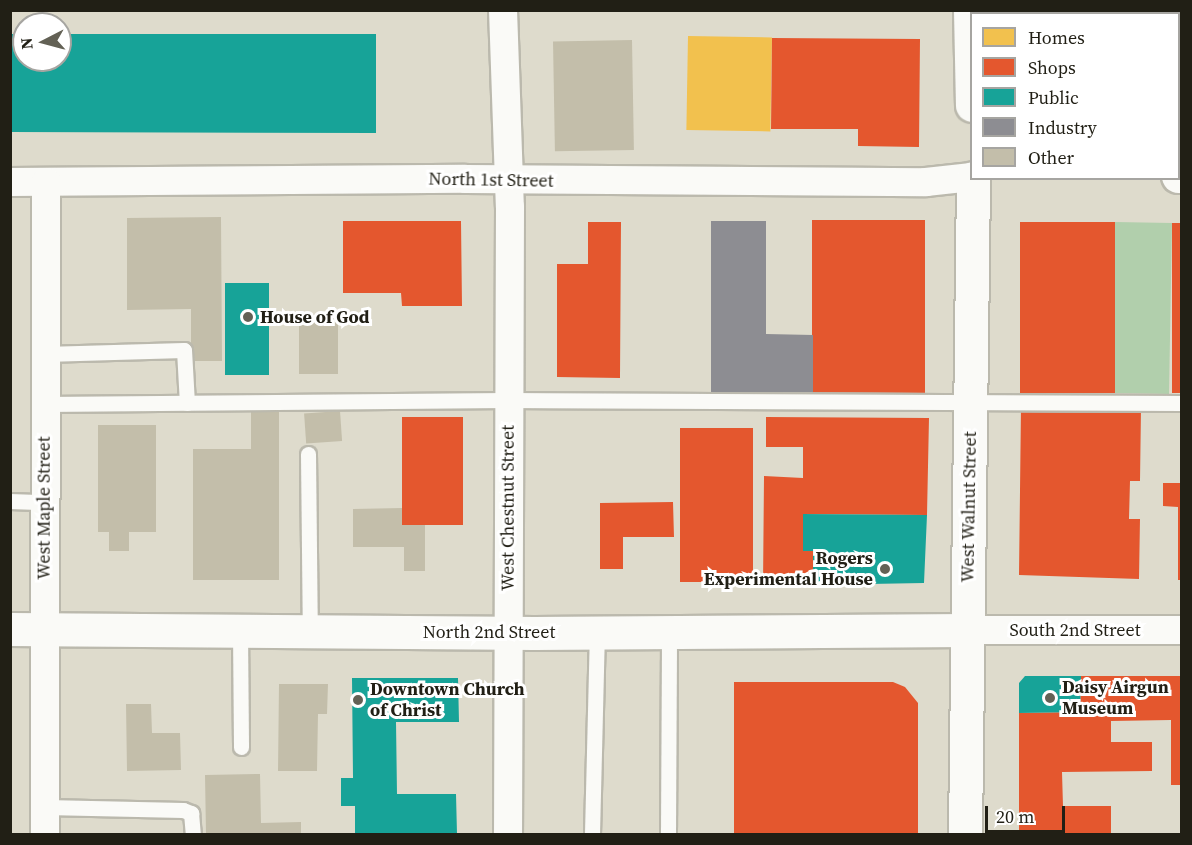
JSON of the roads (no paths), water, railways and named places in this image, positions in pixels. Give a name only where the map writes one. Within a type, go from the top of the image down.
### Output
[{"type":"main road","name":"West Walnut Street","points":[[965,834],[972,180]]},
{"type":"main road","name":"North 2nd Street","points":[[10,629],[507,633],[968,630]]},
{"type":"street","name":"West Chestnut Street","points":[[503,10],[509,181],[508,834]]},
{"type":"street","name":"North 1st Street","points":[[10,182],[926,182],[970,178]]},
{"type":"street","name":"West Maple Street","points":[[45,821],[43,629],[46,182]]},
{"type":"street","name":"South 2nd Street","points":[[968,630],[1182,630]]},
{"type":"lane","points":[[44,354],[184,350],[187,403]]},
{"type":"lane","points":[[44,404],[508,400],[1182,402]]},
{"type":"lane","points":[[308,454],[309,631]]},
{"type":"lane","points":[[10,501],[44,502]]},
{"type":"lane","points":[[240,630],[241,747]]},
{"type":"lane","points":[[592,834],[597,632]]},
{"type":"lane","points":[[668,834],[669,632]]},
{"type":"lane","points":[[45,821],[183,810],[191,813],[193,834]]},
{"type":"place","name":"House of God","points":[[248,317]]},
{"type":"place","name":"Rogers Experimental House","points":[[885,569]]},
{"type":"place","name":"Daisy Airgun Museum","points":[[1050,698]]},
{"type":"place","name":"Downtown Church of Christ","points":[[358,700]]}]
